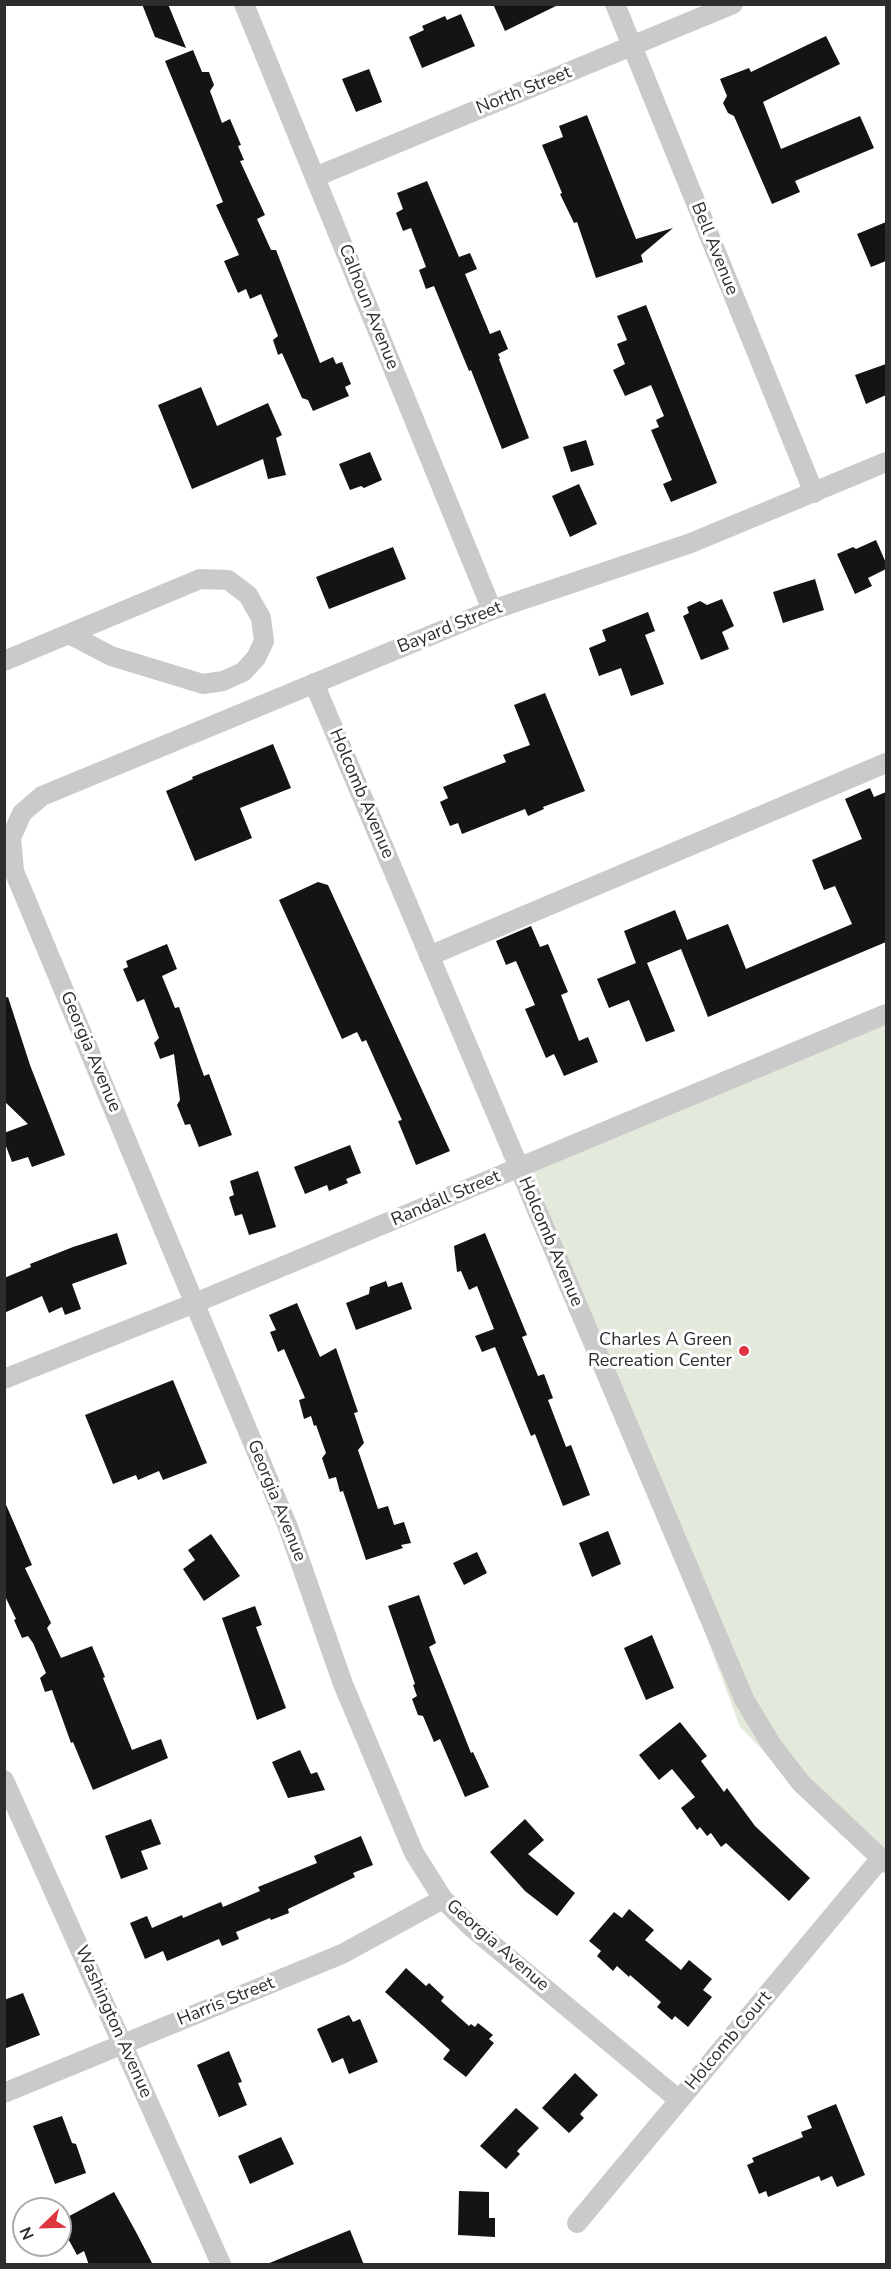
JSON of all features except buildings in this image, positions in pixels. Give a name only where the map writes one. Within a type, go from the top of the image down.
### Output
[{"type":"street","name":"Calhoun Avenue","points":[[244,4],[492,610]]},
{"type":"street","name":"Bell Avenue","points":[[615,4],[814,493]]},
{"type":"street","name":"North Street","points":[[315,177],[733,4]]},
{"type":"street","name":"Bayard Street","points":[[22,813],[42,796],[492,610],[691,543],[886,462]]},
{"type":"street","points":[[4,661],[200,579],[228,580],[248,595],[261,618],[264,641],[256,658],[243,672],[223,681],[203,684],[111,656],[69,634]]},
{"type":"street","name":"Holcomb Avenue","points":[[315,683],[744,1699],[771,1744],[801,1783],[884,1860]]},
{"type":"street","points":[[429,956],[886,763]]},
{"type":"street","name":"Georgia Avenue","points":[[22,813],[11,838],[14,872],[288,1527],[343,1683],[414,1853],[443,1899],[470,1926],[680,2100]]},
{"type":"street","name":"Randall Street","points":[[4,1379],[195,1303],[886,1014]]},
{"type":"street","name":"Washington Avenue","points":[[4,1780],[221,2265]]},
{"type":"street","name":"Holcomb Court","points":[[577,2223],[884,1860]]},
{"type":"street","name":"Harris Street","points":[[4,2093],[342,1954],[443,1899]]},
{"type":"green space","name":"Charles A Green Recreation Center","points":[[886,1021],[886,1875],[740,1727],[534,1172]]},
{"type":"place","name":"Charles A Green Recreation Center","points":[[744,1351]]}]
